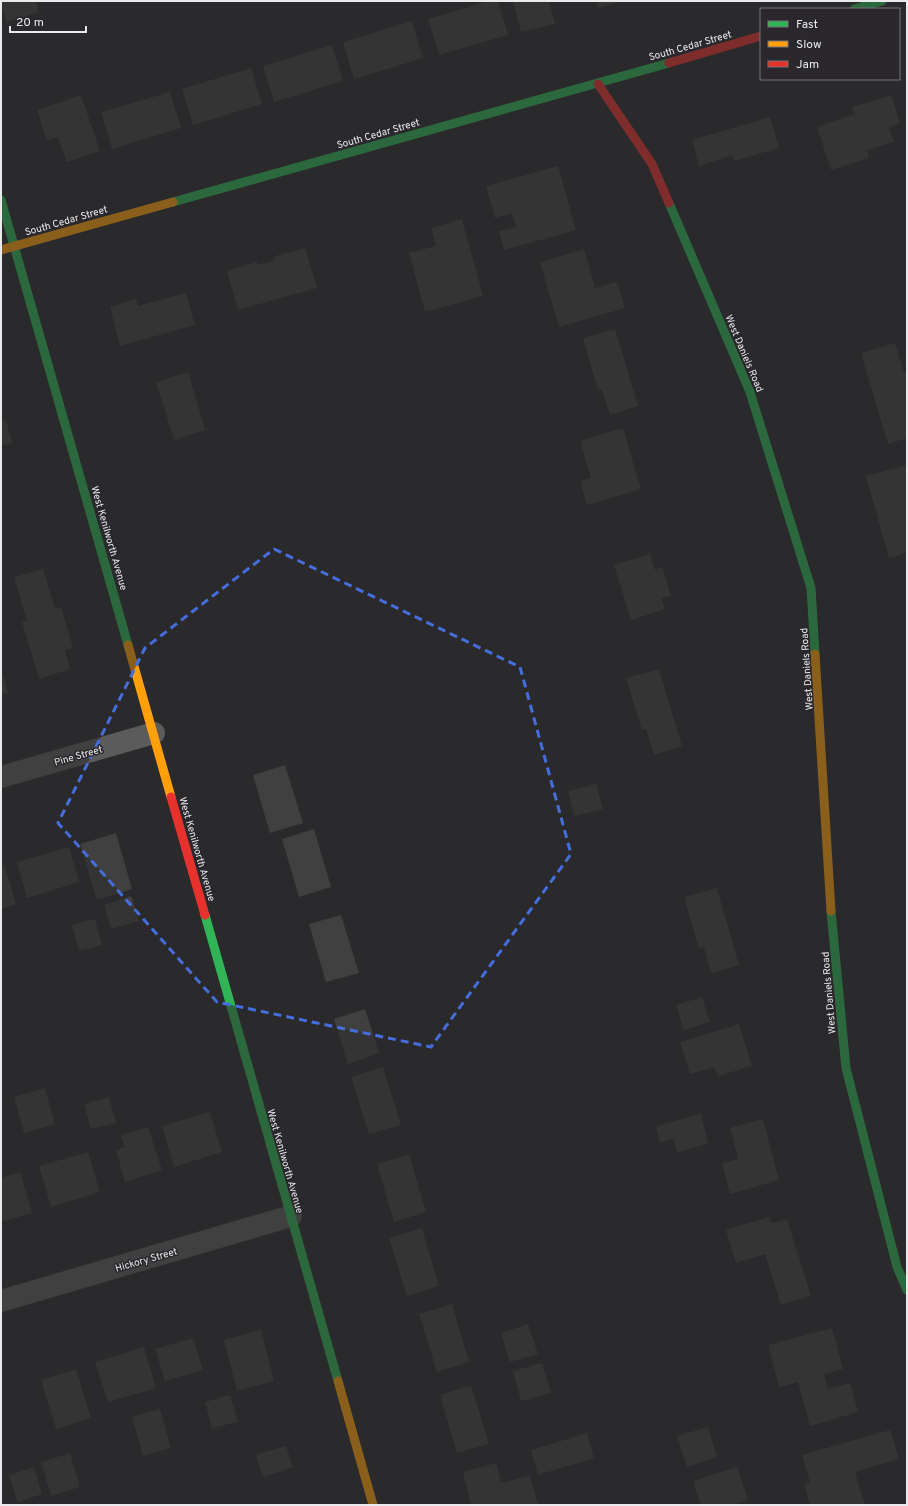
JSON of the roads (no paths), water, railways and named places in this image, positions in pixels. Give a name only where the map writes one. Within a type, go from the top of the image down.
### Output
[{"type":"street","points":[[858,8],[882,1]]},
{"type":"street","name":"South Cedar Street","points":[[1,250],[598,84],[760,36]]},
{"type":"street","name":"West Daniels Road","points":[[598,84],[652,164],[750,392],[811,588],[831,916],[846,1068],[897,1267],[907,1290]]},
{"type":"street","name":"West Kenilworth Avenue","points":[[1,200],[154,733],[372,1505]]},
{"type":"street","name":"Pine Street","points":[[1,777],[154,733]]},
{"type":"street","name":"Hickory Street","points":[[1,1301],[290,1216]]}]
